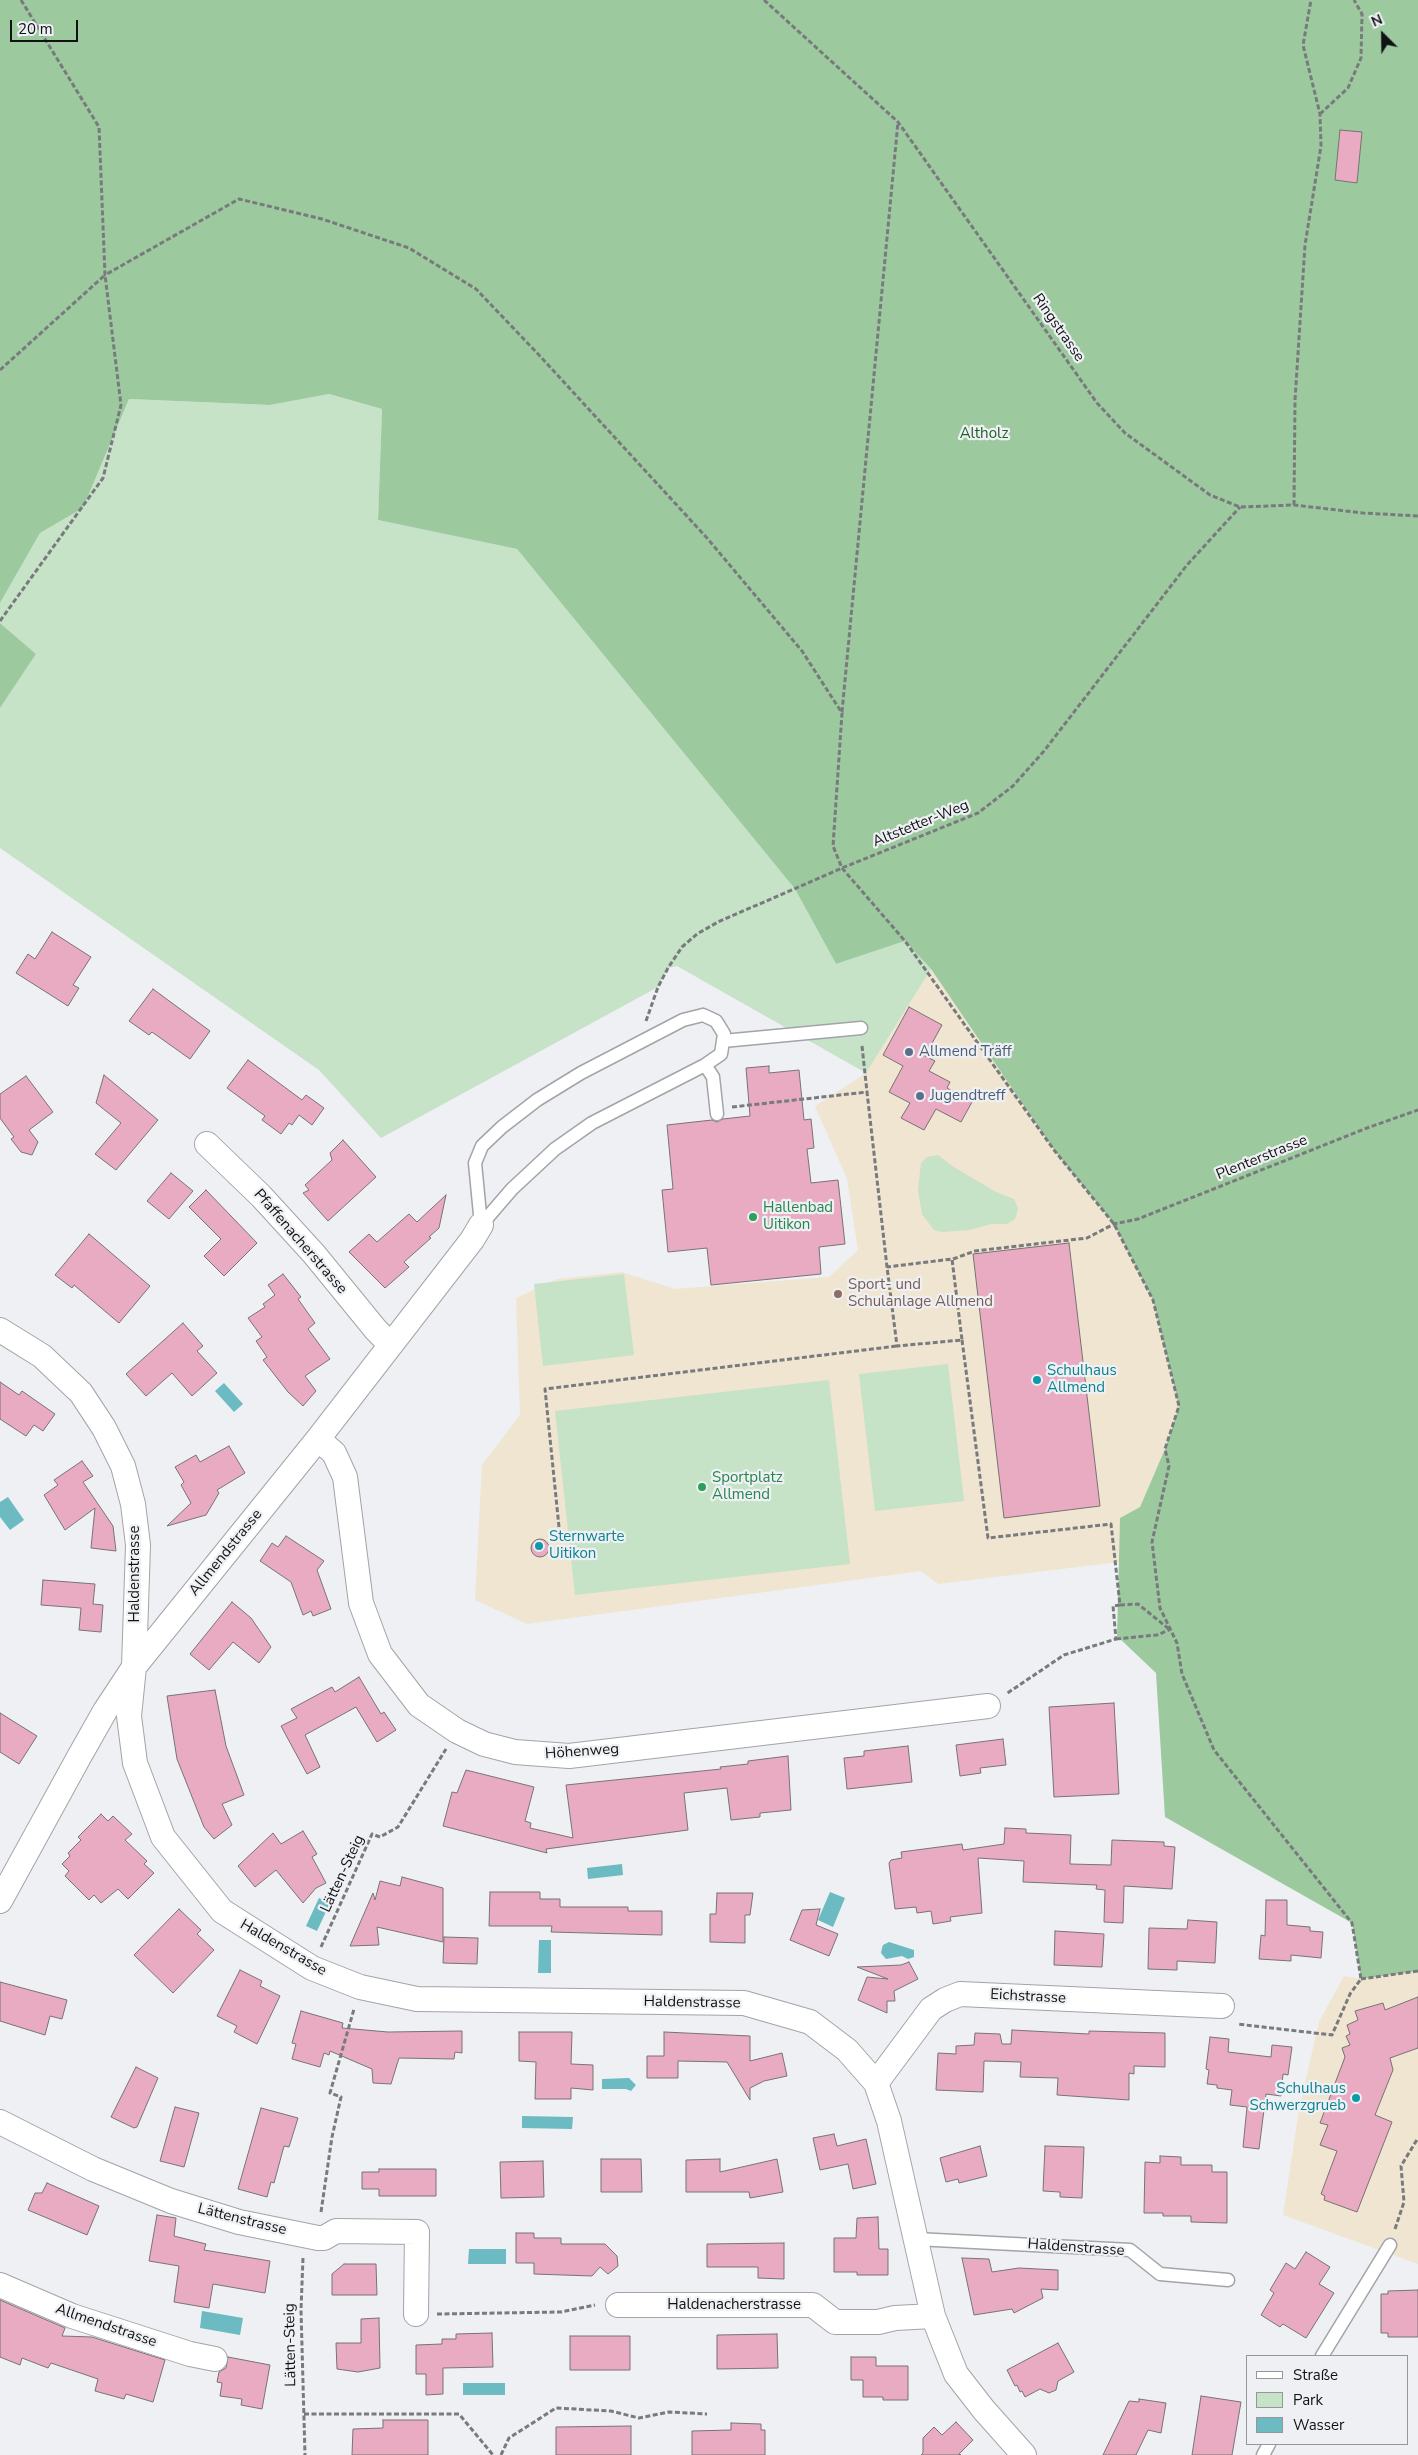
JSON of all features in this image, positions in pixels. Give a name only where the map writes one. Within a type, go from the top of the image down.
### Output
[{"type":"street","name":"Pfaffenacherstrasse","points":[[207,1144],[260,1196],[314,1254],[376,1330],[390,1344]]},
{"type":"street","name":"Allmendstrasse","points":[[0,1901],[105,1711],[134,1667],[318,1439],[472,1240],[481,1225]]},
{"type":"street","name":"Haldenstrasse","points":[[0,1330],[42,1356],[81,1393],[104,1428],[123,1466],[133,1504],[138,1545],[134,1667],[129,1716],[135,1763],[163,1837],[222,1911],[312,1968],[360,1987],[417,1999],[744,2003],[810,2022],[847,2050],[876,2084],[888,2121],[933,2316],[956,2374],[984,2410],[1024,2455]]},
{"type":"street","name":"Höhenweg","points":[[318,1439],[334,1453],[345,1477],[361,1603],[380,1654],[419,1705],[457,1731],[484,1744],[515,1752],[569,1756],[988,1706]]},
{"type":"street","name":"Eichstrasse","points":[[876,2084],[931,2009],[945,2000],[960,1994],[1222,2006]]},
{"type":"street","name":"Lättenstrasse","points":[[0,2122],[93,2169],[171,2201],[239,2222],[324,2238],[336,2231],[417,2232],[416,2314]]},
{"type":"street","name":"Allmendstrasse","points":[[0,2285],[72,2316],[190,2354],[215,2359]]},
{"type":"street","name":"Haldenacherstrasse","points":[[618,2305],[813,2305],[835,2322],[878,2322],[895,2318],[933,2316]]},
{"type":"lane","points":[[703,1015],[716,1020],[724,1034],[721,1054],[705,1065],[592,1123],[555,1149],[512,1189],[481,1225],[475,1163],[482,1146],[502,1127],[537,1100],[683,1020],[703,1015]]},
{"type":"lane","points":[[724,1041],[861,1028]]},
{"type":"lane","points":[[705,1065],[713,1077],[717,1111]]},
{"type":"lane","name":"Haldenstrasse","points":[[916,2239],[1130,2250],[1160,2274],[1228,2280]]},
{"type":"lane","points":[[1323,2355],[1390,2244]]},
{"type":"path","points":[[0,621],[103,478],[121,405],[105,275],[99,127],[21,0]]},
{"type":"path","name":"Ringstrasse","points":[[764,0],[898,122],[1097,402],[1125,433],[1177,473],[1210,495],[1240,507],[1294,505],[1363,513],[1418,516]]},
{"type":"path","points":[[1294,505],[1297,371],[1305,245],[1321,146],[1320,114],[1303,45],[1311,0]]},
{"type":"path","points":[[1320,114],[1348,88],[1361,58],[1362,14],[1354,0]]},
{"type":"path","points":[[898,122],[842,713],[833,846],[842,868],[904,941],[1054,1150],[1114,1224],[1153,1300],[1179,1406],[1164,1449],[1169,1466],[1168,1474],[1152,1542],[1160,1608],[1169,1630],[1177,1643],[1182,1674],[1214,1750],[1352,1923],[1361,1979],[1350,1994],[1332,2035],[1237,2024],[1222,2006]]},
{"type":"path","points":[[0,370],[105,275],[239,199],[322,218],[409,248],[476,289],[539,355],[707,538],[802,651],[842,713]]},
{"type":"path","name":"Altstetter-Weg","points":[[644,1040],[647,1016],[658,987],[682,947],[697,934],[718,922],[842,868],[978,813],[1013,786],[1044,751],[1187,565],[1240,507]]},
{"type":"path","points":[[861,1028],[897,1346]]},
{"type":"path","points":[[717,1111],[867,1092]]},
{"type":"path","name":"Plenterstrasse","points":[[887,1267],[952,1259],[975,1251],[1087,1238],[1114,1224],[1138,1219],[1367,1128],[1418,1110]]},
{"type":"path","points":[[952,1259],[988,1538],[1111,1524],[1120,1605]]},
{"type":"path","points":[[559,1527],[545,1389],[897,1346],[962,1340]]},
{"type":"path","points":[[1116,1639],[1112,1606],[1138,1604],[1169,1630]]},
{"type":"path","points":[[988,1706],[1064,1655],[1116,1639],[1157,1635],[1169,1630]]},
{"type":"path","name":"Lätten-Steig","points":[[312,1968],[372,1834],[380,1837],[398,1827],[457,1731]]},
{"type":"path","points":[[1361,1979],[1418,1971]]},
{"type":"path","name":"Lätten-Steig","points":[[305,2455],[301,2310],[311,2236],[341,2097],[330,2093],[360,1987]]},
{"type":"path","points":[[1390,2244],[1404,2202],[1401,2166],[1418,2138]]},
{"type":"path","points":[[416,2314],[561,2312],[588,2306],[618,2305]]},
{"type":"path","points":[[501,2455],[509,2438],[556,2408],[611,2411],[639,2418],[669,2412],[707,2414]]},
{"type":"path","points":[[304,2414],[459,2414],[493,2455]]},
{"type":"shaded area","name":"Sport- und Schulanlage Allmend","points":[[931,969],[1054,1150],[1114,1224],[1153,1300],[1179,1406],[1165,1449],[1140,1507],[1120,1518],[1119,1562],[938,1584],[921,1571],[527,1624],[475,1600],[482,1465],[520,1415],[516,1298],[557,1279],[622,1272],[675,1289],[829,1277],[858,1250],[847,1179],[815,1106],[866,1073]]},
{"type":"shaded area","points":[[1418,1971],[1418,2264],[1283,2215],[1299,2109],[1319,2022],[1344,1976],[1361,1979]]},
{"type":"green space","name":"Altholz","points":[[0,0],[1418,0],[1418,1971],[1361,1979],[1352,1923],[1165,1817],[1156,1673],[1117,1636],[1120,1518],[1140,1507],[1165,1449],[1179,1406],[1153,1300],[1114,1224],[1054,1150],[931,969],[905,941],[836,964],[795,889],[517,549],[378,520],[382,409],[329,394],[270,405],[129,399],[83,508],[40,533],[0,603]]},
{"type":"green space","points":[[329,394],[382,409],[378,520],[517,549],[795,889],[836,964],[905,941],[931,969],[866,1073],[677,966],[668,968],[658,987],[381,1138],[319,1070],[0,848],[0,708],[36,654],[0,623],[0,603],[40,533],[83,508],[129,399],[270,405]]},
{"type":"green space","points":[[0,623],[36,654],[0,708]]},
{"type":"green space","points":[[938,1155],[952,1166],[996,1192],[1014,1199],[1018,1209],[1015,1219],[1007,1224],[991,1224],[969,1230],[942,1232],[934,1230],[922,1214],[918,1190],[921,1163],[927,1157]]},
{"type":"green space","points":[[624,1274],[634,1355],[543,1366],[534,1284]]},
{"type":"green space","points":[[948,1364],[964,1501],[875,1511],[859,1374]]},
{"type":"green space","name":"Sportplatz Allmend","points":[[829,1380],[850,1564],[575,1595],[555,1411]]},
{"type":"water","points":[[224,1383],[243,1404],[234,1412],[215,1391]]},
{"type":"water","points":[[8,1497],[24,1520],[10,1530],[0,1517],[0,1502]]},
{"type":"water","points":[[622,1864],[623,1875],[588,1879],[587,1868]]},
{"type":"water","points":[[830,1892],[845,1898],[833,1927],[818,1920]]},
{"type":"water","points":[[319,1898],[330,1903],[317,1931],[306,1926]]},
{"type":"water","points":[[539,1940],[551,1940],[551,1973],[538,1973]]},
{"type":"water","points":[[889,1942],[914,1950],[914,1957],[908,1959],[902,1956],[886,1959],[881,1953],[883,1945]]},
{"type":"water","points":[[629,2078],[636,2085],[631,2091],[626,2089],[602,2089],[602,2079]]},
{"type":"water","points":[[522,2116],[573,2117],[572,2129],[522,2128]]},
{"type":"water","points":[[469,2249],[506,2249],[506,2264],[468,2264]]},
{"type":"water","points":[[202,2311],[243,2318],[240,2335],[200,2328]]},
{"type":"water","points":[[463,2383],[505,2383],[505,2395],[463,2395]]},
{"type":"building","points":[[1340,130],[1362,132],[1357,183],[1335,180]]},
{"type":"building","points":[[52,932],[91,957],[73,985],[79,988],[68,1006],[16,973],[28,954],[35,959]]},
{"type":"building","points":[[153,989],[210,1031],[190,1059],[152,1032],[149,1035],[129,1021]]},
{"type":"building","points":[[909,1007],[942,1025],[925,1056],[935,1061],[929,1071],[950,1082],[947,1088],[972,1102],[961,1122],[936,1109],[924,1130],[901,1118],[910,1103],[889,1092],[903,1066],[883,1055]]},
{"type":"building","points":[[248,1060],[302,1100],[306,1095],[324,1108],[312,1125],[299,1115],[292,1125],[289,1123],[281,1134],[262,1120],[265,1116],[227,1088]]},
{"type":"building","name":"Hallenbad Uitikon","points":[[769,1066],[769,1073],[799,1070],[804,1120],[811,1119],[814,1148],[807,1149],[811,1183],[838,1180],[845,1244],[819,1247],[821,1274],[711,1285],[707,1248],[668,1252],[662,1190],[673,1189],[667,1125],[712,1120],[717,1122],[723,1119],[750,1116],[746,1068]]},
{"type":"building","points":[[104,1075],[158,1120],[116,1170],[95,1154],[121,1123],[96,1103]]},
{"type":"building","points":[[26,1076],[53,1112],[29,1130],[38,1142],[32,1155],[21,1152],[11,1139],[14,1137],[0,1118],[0,1094]]},
{"type":"building","points":[[343,1140],[376,1177],[328,1221],[303,1193],[309,1190],[305,1185],[332,1160],[330,1153]]},
{"type":"building","points":[[171,1173],[193,1191],[169,1219],[147,1201]]},
{"type":"building","points":[[206,1190],[257,1243],[224,1276],[204,1256],[221,1239],[189,1207]]},
{"type":"building","points":[[446,1195],[439,1228],[429,1237],[431,1238],[404,1262],[409,1267],[385,1288],[349,1252],[369,1234],[377,1242],[409,1214],[417,1222]]},
{"type":"building","points":[[89,1234],[150,1286],[119,1323],[74,1285],[72,1288],[55,1275]]},
{"type":"building","name":"Schulhaus Allmend","points":[[1069,1243],[1100,1506],[1004,1518],[973,1254]]},
{"type":"building","points":[[283,1274],[301,1297],[298,1299],[315,1323],[308,1329],[330,1359],[305,1376],[316,1391],[303,1406],[288,1392],[263,1360],[267,1357],[256,1341],[262,1337],[248,1318],[265,1307],[263,1304],[275,1295],[268,1285]]},
{"type":"building","points":[[183,1323],[203,1346],[197,1351],[217,1373],[192,1396],[172,1373],[146,1396],[126,1374]]},
{"type":"building","points":[[0,1382],[19,1395],[22,1391],[55,1414],[43,1431],[34,1425],[26,1436],[0,1419]]},
{"type":"building","points":[[229,1446],[245,1473],[217,1490],[219,1493],[206,1515],[167,1526],[191,1503],[181,1485],[184,1482],[175,1467],[196,1455],[200,1462]]},
{"type":"building","points":[[82,1461],[93,1476],[83,1482],[113,1526],[116,1551],[91,1548],[95,1508],[65,1530],[44,1495],[58,1485],[54,1480]]},
{"type":"building","points":[[286,1536],[324,1561],[317,1570],[331,1609],[313,1616],[311,1611],[303,1615],[291,1582],[260,1561],[272,1543],[278,1547]]},
{"type":"building","name":"Sternwarte Uitikon","points":[[540,1539],[548,1544],[549,1548],[544,1556],[540,1557],[532,1552],[531,1548],[536,1540]]},
{"type":"building","points":[[43,1580],[95,1584],[93,1604],[103,1605],[101,1632],[79,1630],[81,1608],[41,1605]]},
{"type":"building","points":[[232,1602],[251,1618],[271,1647],[259,1663],[233,1642],[209,1670],[190,1654]]},
{"type":"building","points":[[359,1677],[381,1714],[384,1712],[396,1730],[377,1742],[356,1707],[305,1735],[320,1767],[307,1774],[281,1726],[297,1718],[291,1709],[332,1687],[335,1692]]},
{"type":"building","points":[[215,1690],[226,1746],[244,1795],[222,1804],[232,1825],[214,1839],[204,1827],[177,1759],[167,1696]]},
{"type":"building","points":[[1114,1703],[1119,1794],[1054,1797],[1049,1707]]},
{"type":"building","points":[[0,1713],[37,1736],[19,1764],[0,1752]]},
{"type":"building","points":[[1003,1739],[1006,1765],[980,1768],[981,1773],[960,1776],[956,1745]]},
{"type":"building","points":[[908,1746],[912,1782],[847,1789],[844,1758],[864,1756],[864,1751]]},
{"type":"building","points":[[788,1756],[791,1810],[760,1813],[760,1817],[731,1820],[727,1788],[684,1793],[688,1830],[546,1849],[547,1853],[443,1826],[452,1792],[457,1793],[466,1770],[534,1787],[525,1821],[531,1823],[530,1828],[573,1838],[566,1785],[721,1769],[720,1767],[748,1764],[748,1761]]},
{"type":"building","points":[[101,1814],[108,1821],[113,1816],[132,1834],[125,1840],[147,1861],[144,1864],[154,1873],[128,1899],[118,1889],[101,1903],[94,1895],[89,1900],[65,1876],[69,1871],[62,1864],[70,1856],[68,1853],[81,1840],[78,1837]]},
{"type":"building","points":[[1005,1828],[1026,1829],[1026,1833],[1071,1835],[1070,1864],[1111,1865],[1112,1840],[1164,1842],[1164,1846],[1175,1847],[1172,1889],[1124,1886],[1123,1923],[1104,1922],[1105,1890],[1096,1889],[1097,1885],[1023,1882],[1024,1861],[978,1858],[982,1913],[950,1917],[951,1921],[933,1924],[931,1911],[917,1913],[916,1907],[895,1909],[889,1863],[891,1860],[902,1858],[901,1852],[962,1844],[963,1850],[1004,1844]]},
{"type":"building","points":[[303,1831],[317,1854],[312,1857],[326,1883],[316,1888],[303,1903],[276,1870],[255,1887],[238,1866],[273,1833],[281,1844]]},
{"type":"building","points":[[402,1877],[443,1888],[443,1942],[377,1927],[379,1945],[350,1946],[373,1893],[375,1900],[380,1881],[400,1886]]},
{"type":"building","points":[[490,1892],[540,1892],[540,1899],[560,1899],[560,1907],[628,1907],[628,1911],[662,1911],[662,1935],[551,1932],[552,1926],[489,1926]]},
{"type":"building","points":[[717,1893],[753,1893],[750,1915],[745,1915],[745,1943],[710,1942],[710,1914],[716,1914]]},
{"type":"building","points":[[1266,1900],[1287,1900],[1287,1925],[1310,1927],[1310,1931],[1323,1932],[1321,1958],[1291,1955],[1291,1961],[1259,1959],[1261,1935],[1265,1936]]},
{"type":"building","points":[[179,1909],[201,1930],[197,1934],[214,1950],[173,1993],[134,1955]]},
{"type":"building","points":[[820,1909],[816,1925],[838,1934],[829,1956],[790,1940],[802,1910]]},
{"type":"building","points":[[1188,1920],[1217,1922],[1215,1963],[1177,1961],[1177,1970],[1148,1969],[1149,1928],[1187,1929]]},
{"type":"building","points":[[1055,1931],[1104,1934],[1102,1967],[1054,1965]]},
{"type":"building","points":[[444,1937],[478,1938],[477,1964],[443,1963]]},
{"type":"building","points":[[909,1962],[918,1979],[894,1991],[895,2001],[887,2001],[887,2013],[858,2000],[867,1977],[888,1979],[857,1967],[901,1965]]},
{"type":"building","points":[[240,1970],[262,1981],[260,1986],[280,1996],[257,2044],[234,2032],[237,2026],[217,2016]]},
{"type":"building","points":[[0,1982],[67,2000],[62,2019],[50,2016],[45,2035],[0,2021]]},
{"type":"building","name":"Schulhaus Schwerzgrueb","points":[[1418,1997],[1418,2048],[1390,2058],[1393,2070],[1375,2115],[1392,2122],[1357,2212],[1324,2200],[1325,2196],[1321,2194],[1337,2151],[1320,2145],[1328,2125],[1320,2123],[1345,2057],[1342,2048],[1350,2045],[1346,2036],[1350,2034],[1347,2025],[1358,2020],[1355,2011],[1383,2003],[1385,2010]]},
{"type":"building","points":[[301,2011],[343,2023],[342,2028],[388,2032],[462,2031],[462,2053],[455,2052],[454,2059],[399,2058],[391,2084],[373,2083],[372,2069],[330,2051],[329,2055],[324,2053],[320,2067],[292,2059],[296,2044],[292,2043]]},
{"type":"building","points":[[1012,2030],[1089,2034],[1089,2031],[1165,2033],[1165,2067],[1134,2066],[1134,2074],[1129,2073],[1129,2100],[1057,2095],[1058,2078],[1020,2077],[1021,2062],[984,2061],[983,2092],[936,2090],[938,2053],[956,2054],[956,2046],[974,2045],[975,2033],[1000,2034],[1002,2044],[1011,2044]]},
{"type":"building","points":[[519,2032],[572,2032],[571,2064],[593,2065],[593,2090],[571,2088],[571,2099],[535,2099],[536,2062],[519,2061]]},
{"type":"building","points":[[664,2032],[750,2036],[750,2061],[782,2053],[787,2076],[764,2081],[750,2088],[750,2100],[727,2062],[678,2061],[678,2078],[647,2078],[647,2056],[664,2056]]},
{"type":"building","points":[[1210,2037],[1229,2039],[1228,2052],[1271,2057],[1272,2045],[1292,2047],[1288,2075],[1283,2074],[1281,2096],[1266,2094],[1259,2149],[1243,2147],[1247,2107],[1230,2105],[1232,2090],[1217,2088],[1217,2085],[1207,2084],[1209,2070],[1206,2069]]},
{"type":"building","points":[[136,2067],[158,2078],[137,2127],[134,2128],[111,2117]]},
{"type":"building","points":[[175,2107],[199,2113],[184,2167],[160,2161]]},
{"type":"building","points":[[261,2108],[298,2118],[289,2147],[284,2146],[274,2183],[271,2182],[267,2197],[238,2189]]},
{"type":"building","points":[[834,2134],[837,2146],[866,2139],[876,2184],[853,2189],[848,2164],[820,2170],[813,2138]]},
{"type":"building","points":[[980,2146],[987,2176],[959,2183],[958,2179],[946,2182],[940,2158]]},
{"type":"building","points":[[1045,2146],[1084,2147],[1082,2198],[1060,2197],[1060,2192],[1043,2191]]},
{"type":"building","points":[[1160,2156],[1181,2157],[1181,2165],[1212,2165],[1212,2172],[1227,2172],[1227,2223],[1191,2222],[1191,2216],[1163,2216],[1163,2213],[1144,2213],[1145,2162],[1160,2163]]},
{"type":"building","points":[[601,2159],[641,2159],[642,2192],[601,2192]]},
{"type":"building","points":[[720,2159],[720,2172],[777,2159],[783,2192],[750,2198],[749,2192],[686,2192],[686,2160]]},
{"type":"building","points":[[543,2161],[544,2197],[501,2198],[500,2162]]},
{"type":"building","points":[[379,2169],[436,2169],[436,2196],[379,2196],[379,2189],[362,2189],[362,2172],[379,2172]]},
{"type":"building","points":[[47,2183],[99,2206],[87,2235],[28,2210],[35,2193],[42,2193]]},
{"type":"building","points":[[157,2215],[176,2218],[174,2236],[206,2244],[204,2250],[270,2261],[265,2293],[213,2284],[209,2308],[174,2302],[179,2266],[149,2261]]},
{"type":"building","points":[[878,2217],[879,2249],[888,2249],[888,2275],[857,2275],[857,2272],[834,2272],[834,2238],[856,2238],[857,2218]]},
{"type":"building","points":[[516,2233],[534,2233],[534,2238],[561,2238],[561,2244],[605,2244],[617,2256],[618,2266],[608,2274],[600,2267],[592,2276],[534,2274],[534,2263],[516,2263]]},
{"type":"building","points":[[784,2243],[784,2279],[758,2278],[758,2267],[707,2267],[707,2244]]},
{"type":"building","points":[[1306,2252],[1330,2267],[1319,2284],[1334,2293],[1306,2338],[1283,2324],[1280,2327],[1261,2315],[1274,2293],[1270,2290],[1286,2263],[1295,2269]]},
{"type":"building","points":[[962,2258],[989,2259],[992,2272],[1019,2268],[1058,2270],[1058,2290],[1041,2289],[1043,2298],[1014,2313],[1012,2309],[974,2315]]},
{"type":"building","points":[[344,2264],[376,2264],[377,2295],[332,2295],[332,2274]]},
{"type":"building","points":[[1418,2290],[1418,2337],[1388,2337],[1388,2333],[1381,2333],[1381,2294],[1388,2294],[1388,2291]]},
{"type":"building","points":[[0,2300],[65,2328],[62,2336],[92,2337],[165,2360],[153,2402],[126,2394],[124,2399],[95,2391],[98,2379],[51,2363],[48,2368],[22,2358],[20,2365],[0,2357]]},
{"type":"building","points":[[379,2318],[380,2368],[358,2372],[337,2369],[336,2343],[361,2343],[361,2319]]},
{"type":"building","points":[[492,2333],[493,2367],[443,2368],[443,2394],[426,2395],[426,2374],[416,2374],[416,2345],[442,2344],[442,2339],[456,2339],[456,2334]]},
{"type":"building","points":[[777,2334],[778,2368],[717,2369],[717,2335]]},
{"type":"building","points":[[570,2336],[630,2336],[630,2370],[570,2370]]},
{"type":"building","points":[[1058,2343],[1074,2372],[1058,2381],[1056,2390],[1049,2393],[1040,2389],[1025,2397],[1017,2385],[1015,2386],[1007,2370]]},
{"type":"building","points":[[228,2357],[270,2365],[262,2409],[241,2405],[242,2399],[220,2396],[222,2383],[217,2382],[219,2372],[226,2368]]},
{"type":"building","points":[[851,2357],[876,2357],[876,2366],[908,2366],[908,2400],[883,2400],[883,2397],[863,2397],[863,2380],[851,2380]]},
{"type":"building","points":[[1201,2396],[1241,2402],[1232,2455],[1192,2455]]},
{"type":"building","points":[[1139,2399],[1166,2403],[1161,2433],[1148,2430],[1136,2455],[1103,2455],[1129,2401],[1139,2402]]},
{"type":"building","points":[[383,2420],[428,2420],[428,2455],[352,2455],[353,2429],[383,2428]]},
{"type":"building","points":[[956,2422],[973,2440],[959,2454],[961,2455],[921,2455],[923,2453],[923,2438],[934,2427],[942,2435]]},
{"type":"building","points":[[731,2423],[761,2424],[761,2430],[765,2430],[765,2455],[692,2455],[692,2431],[731,2430]]},
{"type":"building","points":[[631,2426],[631,2455],[556,2455],[556,2427]]},
{"type":"place","name":"Allmend Träff","points":[[909,1052]]},
{"type":"place","name":"Jugendtreff","points":[[920,1096]]},
{"type":"place","name":"Hallenbad Uitikon","points":[[753,1217]]},
{"type":"place","name":"Sport- und Schulanlage Allmend","points":[[838,1294]]},
{"type":"place","name":"Schulhaus Allmend","points":[[1037,1380]]},
{"type":"place","name":"Sportplatz Allmend","points":[[702,1487]]},
{"type":"place","name":"Sternwarte Uitikon","points":[[539,1546]]},
{"type":"place","name":"Schulhaus Schwerzgrueb","points":[[1356,2098]]}]
